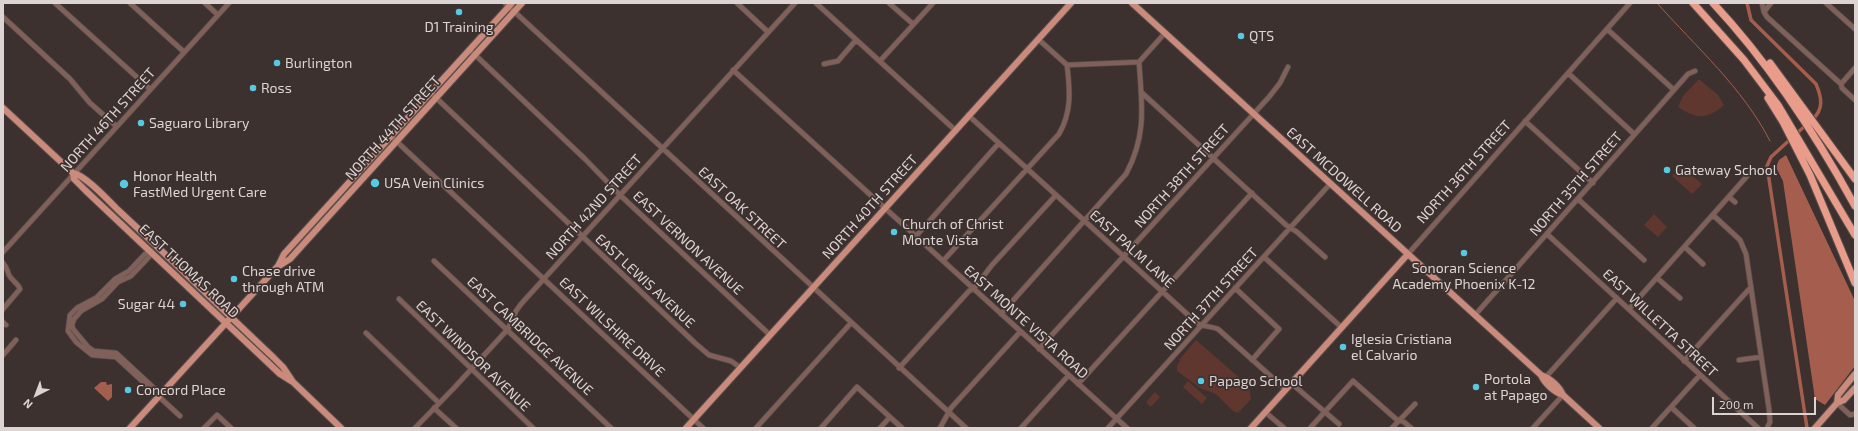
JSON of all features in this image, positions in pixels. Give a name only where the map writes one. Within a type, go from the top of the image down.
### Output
[{"type":"highway","points":[[1693,3],[1727,41],[1767,95],[1785,121],[1805,156],[1855,235]]},
{"type":"highway","points":[[1713,3],[1827,139],[1855,179]]},
{"type":"highway","points":[[1800,108],[1855,206]]},
{"type":"highway","points":[[1805,156],[1855,282]]},
{"type":"main road","name":"NORTH 44TH STREET","points":[[130,428],[278,266],[290,258],[522,3]]},
{"type":"main road","name":"NORTH 40TH STREET","points":[[686,428],[1071,3]]},
{"type":"main road","name":"EAST MCDOWELL ROAD","points":[[1132,3],[1543,377],[1560,389],[1563,395],[1599,428]]},
{"type":"main road","name":"NORTH 44TH STREET","points":[[278,266],[284,254],[470,50],[508,4]]},
{"type":"main road","name":"EAST THOMAS ROAD","points":[[3,108],[158,247],[283,367],[293,382]]},
{"type":"main road","name":"EAST THOMAS ROAD","points":[[74,173],[74,179],[280,374],[293,382],[341,428]]},
{"type":"main road","points":[[122,224],[133,230],[150,246],[158,247],[160,255],[178,273],[185,284]]},
{"type":"main road","name":"NORTH 36TH STREET","points":[[1251,428],[1408,254]]},
{"type":"main road","points":[[1837,403],[1838,395],[1855,374]]},
{"type":"main road","points":[[1815,428],[1837,403],[1844,400],[1855,388]]},
{"type":"street","points":[[55,3],[150,89]]},
{"type":"street","points":[[130,3],[184,52]]},
{"type":"street","points":[[205,3],[218,15]]},
{"type":"street","name":"NORTH 46TH STREET","points":[[4,249],[229,3]]},
{"type":"street","points":[[737,3],[768,32]]},
{"type":"street","name":"NORTH 42ND STREET","points":[[415,428],[472,370],[508,329],[516,311],[544,278],[795,3]]},
{"type":"street","points":[[816,3],[955,130]]},
{"type":"street","points":[[889,3],[913,24]]},
{"type":"street","points":[[880,61],[933,3]]},
{"type":"street","name":"NORTH 36TH STREET","points":[[1408,254],[1630,3]]},
{"type":"street","points":[[1762,3],[1764,12],[1841,84],[1842,88],[1855,100]]},
{"type":"street","points":[[1764,12],[1772,3]]},
{"type":"street","points":[[1826,3],[1855,29]]},
{"type":"street","name":"EAST OAK STREET","points":[[508,4],[899,368],[966,428]]},
{"type":"street","points":[[3,16],[70,79],[90,102],[116,126]]},
{"type":"street","points":[[1608,29],[1674,90]]},
{"type":"street","points":[[1001,314],[1123,179],[1133,161],[1141,135],[1139,62],[1165,33]]},
{"type":"street","points":[[943,261],[1052,142],[1064,126],[1068,116],[1070,95],[1067,65],[1038,39]]},
{"type":"street","points":[[824,64],[838,61],[856,40]]},
{"type":"street","name":"EAST VERNON AVENUE","points":[[470,50],[585,159],[620,195],[770,335]]},
{"type":"street","points":[[1067,65],[1139,62]]},
{"type":"street","name":"NORTH 38TH STREET","points":[[1039,349],[1275,90],[1288,67]]},
{"type":"street","points":[[1841,84],[1855,68]]},
{"type":"street","name":"EAST MONTE VISTA ROAD","points":[[733,70],[1126,428]]},
{"type":"street","name":"NORTH 35TH STREET","points":[[1475,315],[1688,74],[1695,71]]},
{"type":"street","points":[[1568,74],[1634,134]]},
{"type":"street","points":[[1141,92],[1325,258]]},
{"type":"street","name":"EAST LEWIS AVENUE","points":[[431,93],[582,237],[709,355],[731,362],[741,368]]},
{"type":"street","name":"EAST PALM LANE","points":[[968,115],[1201,326],[1208,325],[1218,329],[1285,389]]},
{"type":"street","points":[[1525,121],[1593,182]]},
{"type":"street","name":"EAST WILSHIRE DRIVE","points":[[391,137],[544,278],[703,428]]},
{"type":"street","points":[[916,236],[999,143]]},
{"type":"street","points":[[368,162],[373,168]]},
{"type":"street","points":[[1630,309],[1748,175]]},
{"type":"street","name":"NORTH 37TH STREET","points":[[1108,428],[1330,184]]},
{"type":"street","points":[[1078,384],[1252,193]]},
{"type":"street","points":[[899,368],[1056,195]]},
{"type":"street","points":[[1729,197],[1735,202]]},
{"type":"street","points":[[1578,199],[1644,260]]},
{"type":"street","points":[[1713,215],[1740,240],[1746,254],[1770,418],[1767,428]]},
{"type":"street","name":"EAST WILLETTA STREET","points":[[1547,234],[1758,428]]},
{"type":"street","points":[[1684,247],[1704,264]]},
{"type":"street","points":[[151,252],[131,276],[118,282],[102,299],[81,311],[74,319],[72,325],[73,329],[88,347],[94,351],[116,353],[121,356],[180,416]]},
{"type":"street","points":[[1264,257],[1341,327]]},
{"type":"street","name":"EAST CAMBRIDGE AVENUE","points":[[434,261],[508,329],[611,428]]},
{"type":"street","points":[[3,263],[8,269],[10,276],[18,284],[20,289],[3,310]]},
{"type":"street","points":[[1656,278],[1680,298]]},
{"type":"street","points":[[1684,361],[1751,287]]},
{"type":"street","points":[[1236,288],[1279,329],[1252,360]]},
{"type":"street","points":[[1543,377],[1617,298]]},
{"type":"street","name":"EAST WINDSOR AVENUE","points":[[399,299],[533,428]]},
{"type":"street","points":[[756,428],[851,323]]},
{"type":"street","points":[[940,428],[948,412],[1020,332]]},
{"type":"street","points":[[366,333],[439,403]]},
{"type":"street","points":[[3,355],[16,340]]},
{"type":"street","points":[[1739,360],[1761,357]]},
{"type":"street","points":[[1652,428],[1700,375]]},
{"type":"street","points":[[1021,428],[1068,376]]},
{"type":"street","points":[[1311,427],[1353,381],[1396,419],[1400,420],[1411,428]]},
{"type":"street","points":[[1291,383],[1339,424]]},
{"type":"street","points":[[821,428],[857,387],[902,428]]},
{"type":"street","points":[[1533,428],[1563,395]]},
{"type":"street","points":[[1837,403],[1850,414],[1855,414]]},
{"type":"street","points":[[1392,428],[1415,404]]},
{"type":"street","points":[[1671,407],[1694,428]]},
{"type":"street","points":[[434,408],[456,428]]},
{"type":"street","points":[[1265,412],[1284,428]]},
{"type":"street","points":[[204,428],[217,415],[231,428]]},
{"type":"street","points":[[880,428],[890,417]]},
{"type":"shaded area","points":[[1698,80],[1718,95],[1724,105],[1718,110],[1707,115],[1696,116],[1678,107],[1683,96]]},
{"type":"shaded area","points":[[1786,155],[1855,301],[1855,366],[1825,405],[1815,399],[1783,181],[1776,167],[1779,160]]},
{"type":"shaded area","points":[[1681,166],[1702,184],[1692,194],[1672,176]]},
{"type":"shaded area","points":[[1654,214],[1667,227],[1658,237],[1644,225]]},
{"type":"shaded area","points":[[1196,340],[1249,386],[1251,399],[1238,413],[1233,411],[1216,394],[1200,388],[1177,371],[1179,360]]},
{"type":"shaded area","points":[[1188,381],[1207,398],[1202,404],[1183,387]]},
{"type":"shaded area","points":[[101,382],[106,382],[107,385],[112,384],[112,397],[108,401],[94,388]]},
{"type":"shaded area","points":[[1155,392],[1160,397],[1151,407],[1146,402]]},
{"type":"waterway","points":[[1657,3],[1733,86],[1759,122],[1770,141]]},
{"type":"waterway","points":[[1747,3],[1751,20],[1816,84],[1820,94],[1821,103],[1819,112],[1812,120]]},
{"type":"waterway","points":[[1807,124],[1771,157],[1767,166],[1807,428]]},
{"type":"place","name":"D1 Training","points":[[459,12]]},
{"type":"place","name":"QTS","points":[[1241,36]]},
{"type":"place","name":"Burlington","points":[[277,63]]},
{"type":"place","name":"Ross","points":[[253,88]]},
{"type":"place","name":"Saguaro Library","points":[[141,123]]},
{"type":"place","name":"Gateway School","points":[[1667,170]]},
{"type":"place","name":"USA Vein Clinics","points":[[375,183]]},
{"type":"place","name":"Honor Health FastMed Urgent Care","points":[[124,184]]},
{"type":"place","name":"Church of Christ Monte Vista","points":[[894,232]]},
{"type":"place","name":"Sonoran Science Academy Phoenix K-12","points":[[1464,253]]},
{"type":"place","name":"Chase drive through ATM","points":[[234,279]]},
{"type":"place","name":"Sugar 44","points":[[183,304]]},
{"type":"place","name":"Iglesia Cristiana el Calvario","points":[[1343,347]]},
{"type":"place","name":"Papago School","points":[[1201,381]]},
{"type":"place","name":"Portola at Papago","points":[[1476,387]]},
{"type":"place","name":"Concord Place","points":[[128,390]]}]
